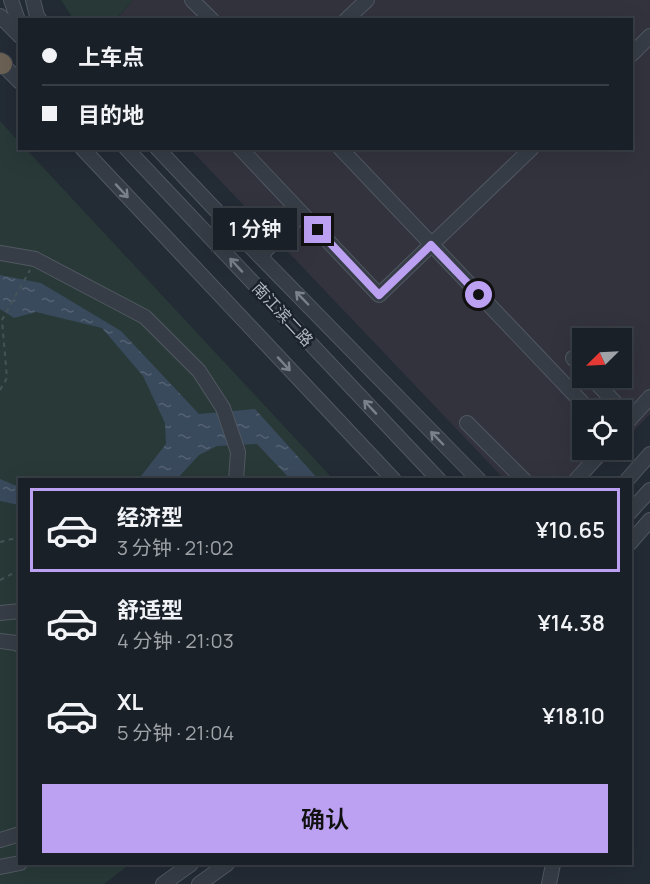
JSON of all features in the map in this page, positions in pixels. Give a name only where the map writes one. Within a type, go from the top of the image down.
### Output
[{"type":"street","points":[[11,0],[18,20]]},
{"type":"street","points":[[33,0],[38,18]]},
{"type":"street","points":[[192,0],[210,18]]},
{"type":"street","points":[[348,18],[367,0]]},
{"type":"street","points":[[0,16],[18,34]]},
{"type":"street","points":[[633,53],[650,36]]},
{"type":"street","points":[[1,63],[18,80]]},
{"type":"street","name":"南江滨二路","points":[[84,150],[392,478]]},
{"type":"street","name":"南江滨二路","points":[[128,150],[438,478]]},
{"type":"street","points":[[159,150],[476,478]]},
{"type":"street","points":[[242,150],[379,295],[530,150]]},
{"type":"street","points":[[342,150],[579,400]]},
{"type":"street","points":[[260,256],[302,214]]},
{"type":"street","points":[[0,253],[35,259],[145,317],[199,371],[223,408],[238,452],[236,478]]},
{"type":"street","points":[[632,417],[650,397]]},
{"type":"street","points":[[468,423],[522,478]]},
{"type":"street","points":[[629,478],[650,454]]},
{"type":"street","points":[[578,478],[594,460]]},
{"type":"street","points":[[632,510],[650,490]]},
{"type":"street","points":[[632,541],[650,520]]},
{"type":"street","points":[[0,613],[18,611]]},
{"type":"street","points":[[0,641],[18,644]]},
{"type":"street","points":[[0,840],[18,835]]},
{"type":"street","points":[[0,867],[18,863]]},
{"type":"street","points":[[163,884],[190,865]]},
{"type":"street","points":[[199,884],[226,865]]},
{"type":"street","points":[[549,884],[553,865]]},
{"type":"path","points":[[0,390],[7,378],[2,320],[35,259]]},
{"type":"path","points":[[0,542],[18,538]]},
{"type":"path","points":[[0,580],[18,571]]},
{"type":"shaded area","points":[[61,0],[133,0],[117,18],[73,18]]},
{"type":"shaded area","points":[[133,0],[650,0],[650,414],[632,433],[632,400],[572,400],[572,460],[606,460],[589,478],[503,478],[191,150],[633,150],[633,18],[118,18]]},
{"type":"shaded area","points":[[0,121],[18,141],[18,150],[27,150],[332,478],[18,478],[18,865],[129,865],[104,884],[0,884]]},
{"type":"water","points":[[0,275],[41,283],[121,331],[199,414],[255,409],[317,478],[289,478],[257,444],[217,446],[199,455],[178,478],[140,478],[166,444],[165,423],[143,376],[102,328],[36,312],[14,318],[0,309]]},
{"type":"water","points":[[0,479],[18,487],[18,505],[0,501]]},
{"type":"route","points":[[318,230],[379,295],[431,245],[479,295]]}]
